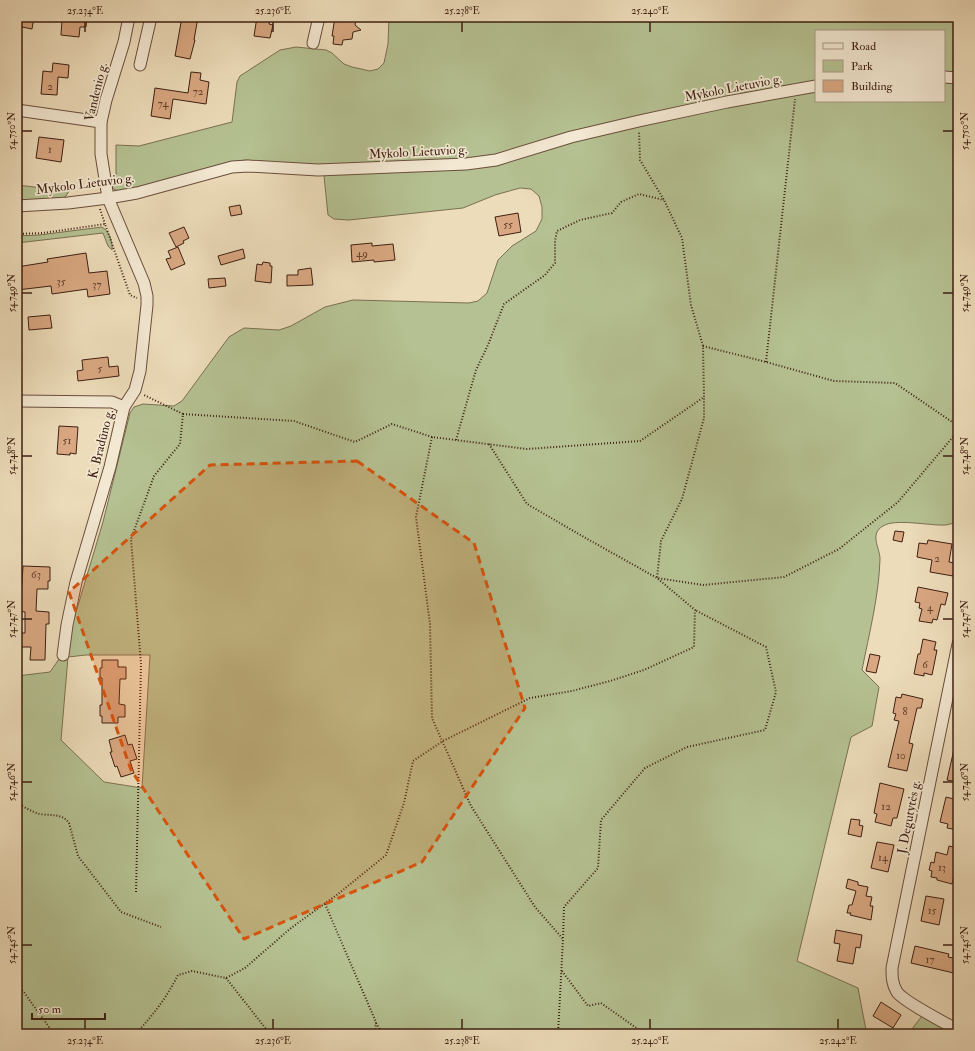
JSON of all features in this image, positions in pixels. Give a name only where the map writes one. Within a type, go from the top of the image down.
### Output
[{"type":"street","name":"Vandenio g.","points":[[108,198],[101,154],[101,122],[130,17]]},
{"type":"street","points":[[140,65],[151,17]]},
{"type":"street","points":[[314,43],[318,17]]},
{"type":"street","points":[[945,77],[958,78]]},
{"type":"street","name":"Mykolo Lietuvio g.","points":[[17,206],[68,204],[137,193],[232,166],[318,170],[466,164],[496,160],[571,137],[639,121],[727,102],[815,86]]},
{"type":"street","points":[[17,110],[101,122]]},
{"type":"street","name":"K. Bradūno g.","points":[[64,655],[67,625],[76,582],[110,467],[124,407],[135,390],[140,371],[147,296],[139,269],[124,238],[108,198]]},
{"type":"street","points":[[17,401],[112,402],[124,407]]},
{"type":"street","name":"J. Degutytės g.","points":[[958,644],[892,968],[893,985],[898,993],[958,1030]]},
{"type":"path","points":[[766,362],[796,90]]},
{"type":"path","points":[[639,121],[640,160],[664,200],[682,238],[691,305],[703,346],[704,418],[682,499],[661,541],[657,578]]},
{"type":"path","points":[[456,440],[476,370],[488,345],[504,304],[545,275],[555,263],[556,231],[580,220],[612,213],[621,202],[639,194],[664,200]]},
{"type":"path","points":[[17,234],[43,233],[105,224],[130,295]]},
{"type":"path","points":[[703,346],[766,362],[834,382],[895,383],[958,426]]},
{"type":"path","points":[[135,390],[183,414],[294,421],[355,442],[392,424],[432,437],[527,449],[640,441],[704,397]]},
{"type":"path","points":[[136,892],[141,664],[131,539],[154,476],[180,444],[183,414]]},
{"type":"path","points":[[657,578],[702,585],[784,577],[839,549],[898,502],[958,431]]},
{"type":"path","points":[[432,437],[416,517],[430,624],[432,718],[471,806],[535,907],[563,939]]},
{"type":"path","points":[[489,444],[527,504],[657,578],[695,610],[766,647],[776,692],[764,730],[688,747],[645,768],[602,820],[598,868],[564,907],[558,1034]]},
{"type":"path","points":[[135,1034],[170,992],[178,975],[192,971],[226,978],[246,968],[292,928],[325,904],[386,855],[404,803],[413,761],[443,741],[530,698],[572,691],[610,681],[644,670],[694,647],[695,610]]},
{"type":"path","points":[[17,803],[39,814],[60,816],[66,819],[69,823],[78,856],[121,912],[161,926]]},
{"type":"path","points":[[325,904],[376,1022],[383,1034]]},
{"type":"path","points":[[562,970],[588,1006],[601,1003],[645,1034]]},
{"type":"path","points":[[226,978],[270,1034]]},
{"type":"path","points":[[17,987],[23,991],[54,1034]]},
{"type":"path","points":[[375,1034],[376,1022]]},
{"type":"highlighted area","points":[[357,461],[474,543],[525,708],[422,862],[244,939],[131,770],[69,592],[210,465]]},
{"type":"green space","points":[[389,17],[958,17],[958,522],[946,525],[904,522],[888,524],[879,529],[877,533],[876,541],[880,555],[878,587],[862,670],[879,687],[872,726],[851,737],[797,961],[858,988],[866,1030],[880,1034],[17,1034],[17,676],[50,672],[64,652],[103,522],[130,413],[134,407],[143,404],[174,406],[182,401],[229,337],[244,328],[279,330],[291,326],[325,307],[353,300],[469,303],[478,301],[487,293],[498,260],[512,246],[536,231],[542,219],[542,207],[539,196],[531,189],[520,188],[495,195],[463,208],[349,220],[334,219],[328,215],[323,166],[245,160],[217,166],[140,189],[120,191],[115,190],[109,184],[116,175],[116,145],[139,146],[232,122],[237,82],[240,76],[280,50],[296,47],[326,50],[332,53],[344,64],[370,71],[378,69],[384,63],[388,44]],"holes":[[[86,655],[150,655],[142,788],[104,782],[61,740],[68,657]]]},
{"type":"green space","points":[[17,185],[69,191],[66,196],[61,199],[17,202]]},
{"type":"green space","points":[[102,227],[107,231],[110,237],[112,250],[108,246],[103,233],[17,243],[17,236],[39,235]]},
{"type":"green space","points":[[922,1016],[954,1034],[908,1034]]},
{"type":"building","points":[[17,17],[34,17],[32,29],[17,26]]},
{"type":"building","points":[[65,17],[87,17],[86,27],[80,27],[79,37],[61,35],[62,20],[65,20]]},
{"type":"building","points":[[182,17],[198,17],[195,40],[190,59],[175,56]]},
{"type":"building","points":[[257,17],[270,19],[269,24],[273,25],[270,38],[254,36]]},
{"type":"building","points":[[335,17],[352,17],[356,19],[355,25],[361,30],[353,32],[352,39],[343,40],[342,45],[333,44],[334,36],[332,36]]},
{"type":"building","points":[[53,63],[69,65],[68,78],[58,77],[57,95],[41,94],[43,71],[52,72]]},
{"type":"building","points":[[191,72],[201,73],[200,80],[209,82],[206,104],[173,99],[170,119],[151,116],[155,88],[188,93]]},
{"type":"building","points":[[39,137],[64,140],[61,162],[36,158]]},
{"type":"building","points":[[240,205],[242,214],[231,216],[229,207]]},
{"type":"building","points":[[518,213],[521,232],[499,236],[495,217]]},
{"type":"building","points":[[184,227],[189,238],[183,241],[184,243],[176,247],[169,233]]},
{"type":"building","points":[[372,243],[372,246],[393,244],[395,260],[352,262],[351,245]]},
{"type":"building","points":[[178,247],[185,264],[171,270],[166,259],[171,258],[168,251]]},
{"type":"building","points":[[243,249],[245,258],[221,265],[218,256]]},
{"type":"building","points":[[86,253],[89,273],[107,271],[110,294],[88,297],[87,289],[52,294],[51,286],[17,290],[17,267],[48,262],[47,259]]},
{"type":"building","points":[[263,262],[270,263],[270,266],[272,266],[271,283],[255,281],[257,264],[262,265]]},
{"type":"building","points":[[311,268],[313,285],[287,286],[287,275],[298,275],[298,270]]},
{"type":"building","points":[[225,278],[226,286],[209,288],[208,279]]},
{"type":"building","points":[[50,315],[52,328],[29,330],[28,317]]},
{"type":"building","points":[[108,357],[109,367],[118,366],[119,376],[78,381],[77,371],[83,370],[82,360]]},
{"type":"building","points":[[59,426],[78,427],[76,454],[57,454]]},
{"type":"building","points":[[895,531],[904,532],[902,542],[893,540]]},
{"type":"building","points":[[928,540],[952,544],[949,562],[955,563],[953,576],[930,572],[932,560],[917,557],[919,543],[927,544]]},
{"type":"building","points":[[23,566],[50,567],[50,581],[48,581],[48,589],[37,589],[36,611],[49,612],[49,624],[46,624],[45,660],[30,660],[31,647],[17,647],[17,633],[25,633],[25,612],[19,611]]},
{"type":"building","points":[[918,587],[948,593],[945,605],[941,604],[937,620],[933,619],[932,623],[919,621],[922,609],[919,608],[920,603],[915,602]]},
{"type":"building","points":[[923,639],[936,642],[934,650],[937,650],[932,675],[924,673],[924,676],[914,674]]},
{"type":"building","points":[[870,654],[880,656],[876,673],[866,671]]},
{"type":"building","points":[[102,660],[118,660],[118,667],[126,667],[126,679],[120,679],[119,704],[125,705],[125,717],[118,717],[118,723],[102,723],[102,716],[100,716],[100,705],[102,705],[102,678],[100,678],[100,668],[102,668]]},
{"type":"building","points":[[902,694],[923,699],[921,708],[917,708],[909,743],[913,744],[907,771],[888,767],[899,721],[894,720],[896,714],[893,713],[896,697],[901,698]]},
{"type":"building","points":[[125,735],[128,745],[132,744],[137,759],[130,761],[134,773],[121,777],[117,766],[115,767],[110,752],[112,752],[109,740]]},
{"type":"building","points":[[955,745],[958,745],[958,782],[947,780]]},
{"type":"building","points":[[880,783],[904,789],[897,818],[893,818],[891,826],[875,822],[877,814],[874,813]]},
{"type":"building","points":[[946,797],[958,800],[958,830],[947,828],[948,824],[940,822]]},
{"type":"building","points":[[851,819],[860,820],[859,825],[863,826],[861,837],[848,834]]},
{"type":"building","points":[[877,842],[894,845],[888,872],[871,868]]},
{"type":"building","points":[[949,846],[958,848],[958,862],[957,861],[952,884],[931,877],[932,871],[929,870],[931,862],[934,863],[936,852],[947,855]]},
{"type":"building","points":[[848,879],[858,882],[858,885],[868,887],[866,896],[872,897],[870,906],[873,906],[871,920],[847,913],[849,905],[852,905],[856,891],[846,888]]},
{"type":"building","points":[[926,896],[944,899],[939,925],[921,921]]},
{"type":"building","points":[[836,930],[862,935],[860,948],[856,947],[853,964],[837,961],[840,944],[834,943]]},
{"type":"building","points":[[915,946],[949,954],[948,957],[958,959],[958,974],[911,963]]},
{"type":"building","points":[[881,1002],[901,1015],[893,1028],[873,1016]]}]
